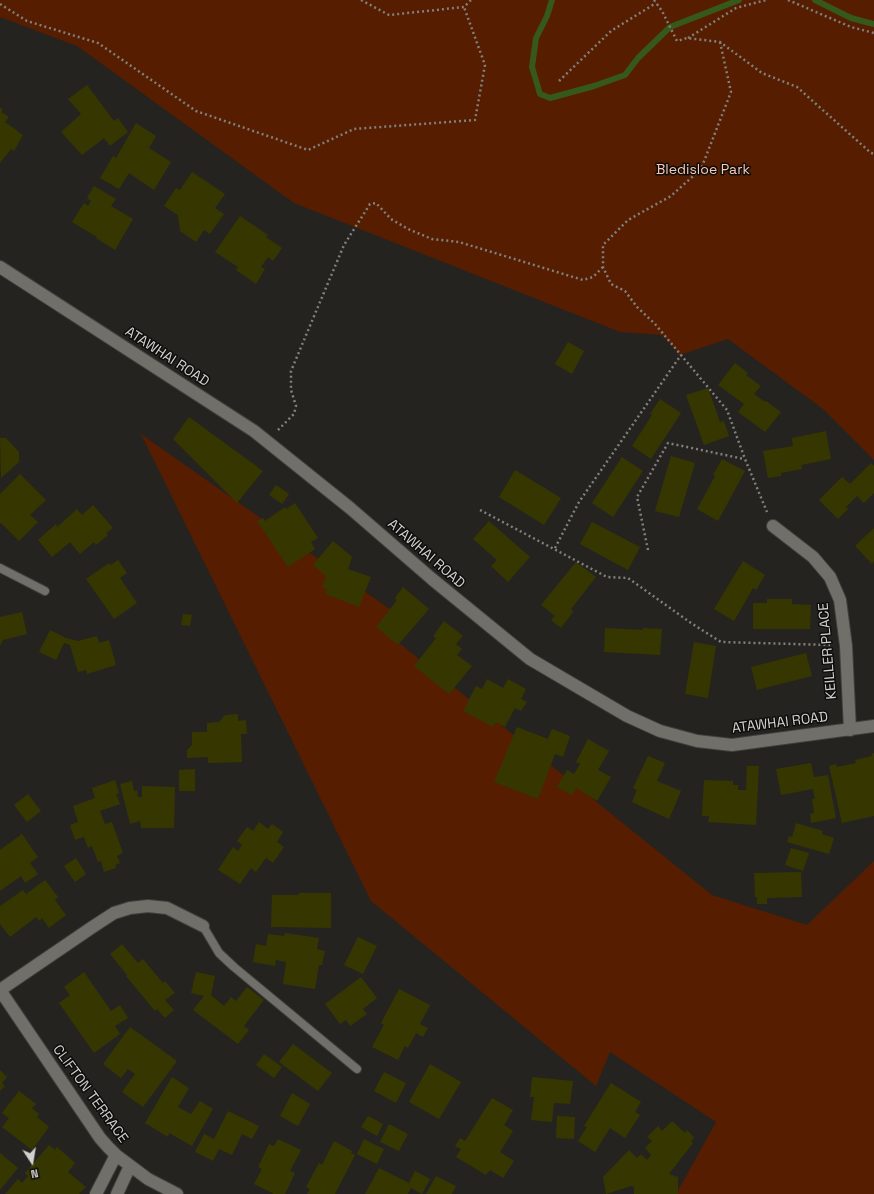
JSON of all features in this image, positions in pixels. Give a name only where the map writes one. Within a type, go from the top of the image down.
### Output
[{"type":"street","name":"ATAWHAI ROAD","points":[[0,267],[254,431],[350,508],[432,579],[530,659],[627,716],[660,731],[697,740],[732,745],[874,726]]},
{"type":"street","name":"KEILLER PLACE","points":[[773,526],[813,558],[830,577],[840,600],[846,646],[850,730]]},
{"type":"street","points":[[0,990],[114,913],[130,908],[148,906],[167,908],[203,926]]},
{"type":"street","name":"CLIFTON TERRACE","points":[[0,990],[100,1138],[116,1155],[130,1166],[148,1179],[176,1194]]},
{"type":"street","points":[[96,1194],[116,1155]]},
{"type":"street","points":[[117,1194],[130,1166]]},
{"type":"lane","points":[[0,568],[45,591]]},
{"type":"lane","points":[[203,926],[219,952],[234,967],[357,1069]]},
{"type":"path","points":[[361,0],[389,14],[464,7],[471,0]]},
{"type":"path","points":[[654,0],[662,11],[677,42],[687,38],[736,8],[766,0]]},
{"type":"path","points":[[788,0],[851,27],[874,33]]},
{"type":"path","points":[[559,81],[612,31],[656,3]]},
{"type":"path","points":[[0,4],[27,21],[98,43],[196,111],[308,150],[354,129],[476,120],[485,65],[464,7]]},
{"type":"path","points":[[687,38],[720,42],[762,73],[797,88],[874,154]]},
{"type":"path","points":[[720,42],[731,92],[701,169],[671,196],[628,220],[603,245],[603,267],[612,284],[625,291],[637,307],[655,324],[727,410],[745,459],[773,526]]},
{"type":"path","points":[[278,430],[294,414],[296,406],[292,390],[291,371],[344,245],[370,204],[376,203],[391,219],[408,229],[432,239],[458,242],[583,280],[594,277],[603,267]]},
{"type":"path","points":[[555,548],[579,502],[681,355]]},
{"type":"path","points":[[648,550],[637,497],[668,443],[745,459]]},
{"type":"path","points":[[480,510],[555,548],[607,577],[628,578],[691,623],[721,642],[846,646]]},
{"type":"green space","name":"Bledisloe Park","points":[[0,0],[874,0],[874,460],[823,409],[728,339],[680,355],[662,335],[620,332],[294,203],[77,46],[0,17]]},
{"type":"green space","points":[[141,434],[404,619],[393,638],[712,895],[807,925],[874,861],[874,1194],[676,1194],[716,1122],[610,1052],[596,1086],[371,901]]},
{"type":"building","points":[[87,85],[114,121],[118,118],[128,132],[110,146],[104,138],[82,155],[61,132],[81,114],[68,99]]},
{"type":"building","points":[[0,107],[3,110],[1,112],[9,117],[5,122],[23,135],[14,151],[11,149],[0,163]]},
{"type":"building","points":[[136,123],[156,136],[149,148],[171,162],[154,190],[129,173],[119,189],[100,178],[113,156],[116,158]]},
{"type":"building","points":[[192,172],[225,194],[215,208],[224,214],[210,234],[204,230],[196,242],[180,231],[178,215],[164,206],[176,188],[180,190]]},
{"type":"building","points":[[94,186],[116,199],[111,206],[133,219],[115,250],[72,222],[84,203],[88,206],[91,201],[87,198]]},
{"type":"building","points":[[240,216],[268,235],[266,237],[282,248],[273,261],[268,257],[261,267],[265,269],[256,284],[236,270],[238,267],[215,252]]},
{"type":"building","points":[[568,342],[584,351],[572,374],[555,364]]},
{"type":"building","points":[[735,363],[748,373],[746,375],[761,386],[754,394],[781,412],[765,432],[738,412],[744,404],[718,385]]},
{"type":"building","points":[[708,388],[720,422],[724,421],[729,436],[704,445],[686,395]]},
{"type":"building","points":[[660,399],[681,413],[651,459],[632,446],[652,415],[650,414]]},
{"type":"building","points":[[189,417],[263,471],[237,503],[173,439]]},
{"type":"building","points":[[826,431],[831,459],[801,465],[802,469],[781,473],[781,476],[768,478],[763,451],[793,446],[792,438]]},
{"type":"building","points":[[0,438],[6,438],[19,452],[19,462],[1,478]]},
{"type":"building","points":[[671,456],[695,463],[679,517],[655,511]]},
{"type":"building","points":[[622,457],[643,471],[613,517],[592,503]]},
{"type":"building","points":[[722,459],[745,471],[718,521],[697,509],[715,476],[713,475]]},
{"type":"building","points":[[871,463],[874,466],[874,493],[864,503],[857,496],[846,507],[848,509],[838,519],[819,500],[842,477],[850,484]]},
{"type":"building","points":[[515,470],[561,498],[544,525],[499,497]]},
{"type":"building","points":[[20,474],[46,500],[30,515],[38,522],[19,541],[1,523],[0,524],[0,494]]},
{"type":"building","points":[[276,485],[289,494],[282,504],[269,495]]},
{"type":"building","points":[[295,503],[318,538],[311,542],[315,549],[288,567],[257,521],[263,518],[265,521],[285,507],[286,509]]},
{"type":"building","points":[[93,505],[113,528],[106,533],[108,535],[96,545],[94,542],[80,554],[70,542],[52,557],[38,540],[56,524],[57,527],[77,509],[82,515]]},
{"type":"building","points":[[489,521],[530,557],[508,582],[491,566],[497,560],[473,539]]},
{"type":"building","points":[[592,522],[640,547],[628,570],[580,544]]},
{"type":"building","points":[[874,528],[874,561],[872,564],[855,546]]},
{"type":"building","points":[[333,541],[352,557],[348,569],[371,577],[359,607],[325,594],[327,589],[322,588],[326,576],[313,565]]},
{"type":"building","points":[[118,560],[127,573],[120,578],[137,603],[114,619],[86,579],[109,563],[111,565]]},
{"type":"building","points":[[743,561],[765,575],[756,590],[753,588],[734,621],[714,609]]},
{"type":"building","points":[[576,562],[596,577],[571,609],[573,612],[561,628],[551,620],[555,616],[541,605]]},
{"type":"building","points":[[403,587],[429,609],[398,645],[376,627],[397,600],[395,598]]},
{"type":"building","points":[[767,599],[792,599],[792,604],[811,605],[810,629],[753,629],[753,603],[767,603]]},
{"type":"building","points":[[22,612],[27,634],[3,640],[0,646],[0,617]]},
{"type":"building","points":[[183,614],[192,615],[190,626],[181,625]]},
{"type":"building","points":[[444,621],[463,636],[456,644],[462,649],[457,655],[472,666],[449,694],[414,666],[436,638],[433,636]]},
{"type":"building","points":[[605,628],[643,630],[643,628],[662,629],[660,655],[604,652]]},
{"type":"building","points":[[50,630],[66,638],[78,641],[97,636],[99,643],[109,640],[116,665],[87,674],[86,670],[78,672],[70,645],[64,643],[56,660],[39,652]]},
{"type":"building","points":[[694,642],[716,646],[708,698],[685,694]]},
{"type":"building","points":[[806,653],[812,676],[757,690],[751,667]]},
{"type":"building","points":[[487,679],[503,688],[508,679],[526,689],[521,699],[527,702],[521,711],[515,708],[505,727],[496,722],[493,727],[463,711],[476,686],[482,689]]},
{"type":"building","points":[[238,714],[238,721],[246,720],[247,734],[241,734],[242,762],[208,763],[208,757],[187,758],[187,750],[192,745],[192,732],[207,732],[207,723],[219,722],[225,715]]},
{"type":"building","points":[[517,727],[548,739],[552,729],[570,736],[563,757],[555,754],[538,799],[494,782]]},
{"type":"building","points":[[588,739],[609,751],[598,770],[611,777],[597,801],[576,788],[572,795],[557,787],[567,770],[574,774],[580,764],[576,762]]},
{"type":"building","points":[[874,753],[874,816],[842,823],[829,766],[836,764],[837,767],[856,763],[855,760],[872,756],[871,754]]},
{"type":"building","points":[[648,756],[665,763],[657,781],[681,791],[669,819],[632,802],[637,790],[633,788]]},
{"type":"building","points":[[811,763],[814,777],[828,775],[836,818],[811,823],[810,814],[814,813],[812,799],[815,799],[813,789],[781,795],[776,769]]},
{"type":"building","points":[[747,766],[759,766],[756,825],[708,822],[709,816],[702,816],[704,780],[733,781],[733,785],[738,785],[738,790],[746,790]]},
{"type":"building","points":[[195,769],[195,791],[179,791],[179,770]]},
{"type":"building","points":[[115,780],[119,793],[116,794],[120,804],[100,811],[105,824],[112,822],[123,853],[117,856],[120,863],[115,865],[116,868],[104,872],[101,861],[98,862],[92,846],[88,848],[84,837],[75,840],[70,825],[78,822],[73,806],[95,798],[92,788]]},
{"type":"building","points":[[132,781],[134,791],[137,790],[138,797],[142,797],[142,786],[175,787],[174,828],[141,828],[140,821],[130,824],[120,784]]},
{"type":"building","points":[[28,794],[41,811],[27,822],[14,805]]},
{"type":"building","points":[[259,822],[268,829],[272,824],[283,832],[277,842],[284,847],[273,863],[266,858],[256,872],[251,868],[240,884],[218,870],[233,847],[238,851],[242,845],[237,841],[247,827],[253,831]]},
{"type":"building","points":[[796,823],[823,831],[822,834],[834,838],[829,854],[787,842],[789,836],[792,837]]},
{"type":"building","points":[[22,834],[38,857],[30,863],[38,874],[25,883],[21,876],[0,891],[0,850]]},
{"type":"building","points":[[791,848],[809,853],[803,871],[785,865]]},
{"type":"building","points":[[76,858],[86,874],[75,882],[64,866]]},
{"type":"building","points":[[801,872],[802,897],[767,898],[767,904],[757,904],[757,897],[755,897],[754,873]]},
{"type":"building","points":[[45,880],[58,897],[55,900],[66,915],[49,928],[42,918],[39,921],[36,917],[10,937],[0,924],[0,906],[23,890],[26,894]]},
{"type":"building","points":[[299,893],[331,893],[331,928],[271,927],[272,895],[299,895]]},
{"type":"building","points":[[285,933],[319,938],[317,949],[325,951],[322,965],[319,965],[315,989],[283,984],[286,962],[276,960],[275,966],[253,962],[256,944],[266,946],[268,934],[284,936]]},
{"type":"building","points":[[358,937],[377,946],[363,974],[344,965]]},
{"type":"building","points":[[122,944],[138,963],[143,959],[163,983],[165,981],[175,993],[165,1000],[174,1010],[165,1018],[157,1009],[155,1011],[110,954]]},
{"type":"building","points":[[84,972],[111,1011],[120,1005],[128,1018],[115,1026],[120,1034],[94,1053],[59,1003],[70,995],[64,987]]},
{"type":"building","points":[[196,972],[215,976],[211,995],[224,1006],[231,997],[236,1001],[247,987],[264,1000],[244,1026],[249,1030],[238,1044],[193,1010],[204,996],[191,993]]},
{"type":"building","points":[[361,977],[377,998],[363,1009],[367,1014],[350,1026],[346,1020],[340,1024],[325,1004]]},
{"type":"building","points":[[399,989],[430,1005],[420,1024],[428,1028],[423,1037],[416,1033],[408,1048],[405,1046],[398,1060],[372,1047],[384,1025],[381,1023]]},
{"type":"building","points":[[130,1027],[177,1061],[143,1107],[122,1092],[135,1074],[128,1069],[121,1078],[103,1064]]},
{"type":"building","points":[[293,1044],[332,1073],[318,1091],[279,1062]]},
{"type":"building","points":[[264,1054],[282,1067],[274,1078],[256,1065]]},
{"type":"building","points":[[430,1064],[461,1082],[439,1119],[409,1102]]},
{"type":"building","points":[[0,1070],[7,1077],[2,1083],[5,1086],[0,1091]]},
{"type":"building","points":[[384,1072],[406,1083],[396,1103],[374,1091]]},
{"type":"building","points":[[172,1077],[189,1088],[178,1107],[191,1114],[200,1101],[213,1109],[192,1146],[169,1133],[168,1137],[145,1123]]},
{"type":"building","points":[[532,1077],[573,1081],[570,1104],[554,1103],[552,1122],[531,1120],[534,1097],[530,1097]]},
{"type":"building","points":[[611,1083],[641,1102],[635,1112],[640,1115],[625,1138],[610,1128],[595,1152],[578,1141],[587,1127],[584,1126]]},
{"type":"building","points":[[19,1091],[36,1104],[32,1108],[39,1114],[37,1117],[49,1127],[32,1150],[2,1127],[9,1118],[2,1113]]},
{"type":"building","points":[[292,1093],[310,1104],[298,1126],[280,1116]]},
{"type":"building","points":[[492,1098],[513,1110],[504,1125],[513,1131],[500,1152],[514,1161],[503,1178],[490,1170],[486,1175],[456,1157],[461,1149],[455,1146],[460,1138],[465,1141]]},
{"type":"building","points":[[228,1111],[259,1126],[252,1139],[242,1134],[232,1155],[219,1149],[213,1161],[195,1152],[204,1134],[214,1139]]},
{"type":"building","points":[[368,1116],[383,1124],[377,1136],[361,1127]]},
{"type":"building","points":[[557,1116],[575,1117],[574,1139],[556,1138]]},
{"type":"building","points":[[672,1121],[685,1133],[687,1130],[694,1137],[691,1141],[693,1143],[669,1174],[678,1177],[678,1194],[634,1194],[634,1187],[631,1186],[606,1194],[603,1177],[629,1150],[637,1158],[641,1154],[647,1160],[651,1155],[645,1148],[652,1141],[647,1137],[658,1126],[662,1131]]},
{"type":"building","points":[[389,1124],[408,1134],[399,1151],[380,1142]]},
{"type":"building","points":[[278,1139],[301,1150],[290,1171],[295,1173],[285,1194],[274,1194],[254,1184],[262,1169],[258,1167],[269,1144],[274,1146]]},
{"type":"building","points":[[364,1139],[384,1149],[377,1164],[357,1154]]},
{"type":"building","points":[[334,1141],[352,1151],[351,1153],[355,1155],[335,1194],[307,1194],[310,1189],[306,1187],[319,1163],[322,1165]]},
{"type":"building","points":[[49,1145],[55,1150],[57,1147],[75,1163],[68,1172],[86,1187],[79,1194],[5,1194],[18,1179],[22,1183],[28,1176],[25,1173]]},
{"type":"building","points":[[0,1153],[18,1168],[0,1190]]},
{"type":"building","points":[[379,1168],[409,1183],[415,1171],[430,1179],[422,1194],[411,1188],[408,1194],[365,1194]]},
{"type":"building","points":[[436,1176],[456,1186],[452,1194],[426,1194]]},
{"type":"waterway","points":[[552,0],[547,16],[536,38],[532,67],[540,94],[550,98],[594,86],[625,75],[638,58],[670,27],[739,0]]},
{"type":"waterway","points":[[815,0],[851,18],[874,24]]}]
